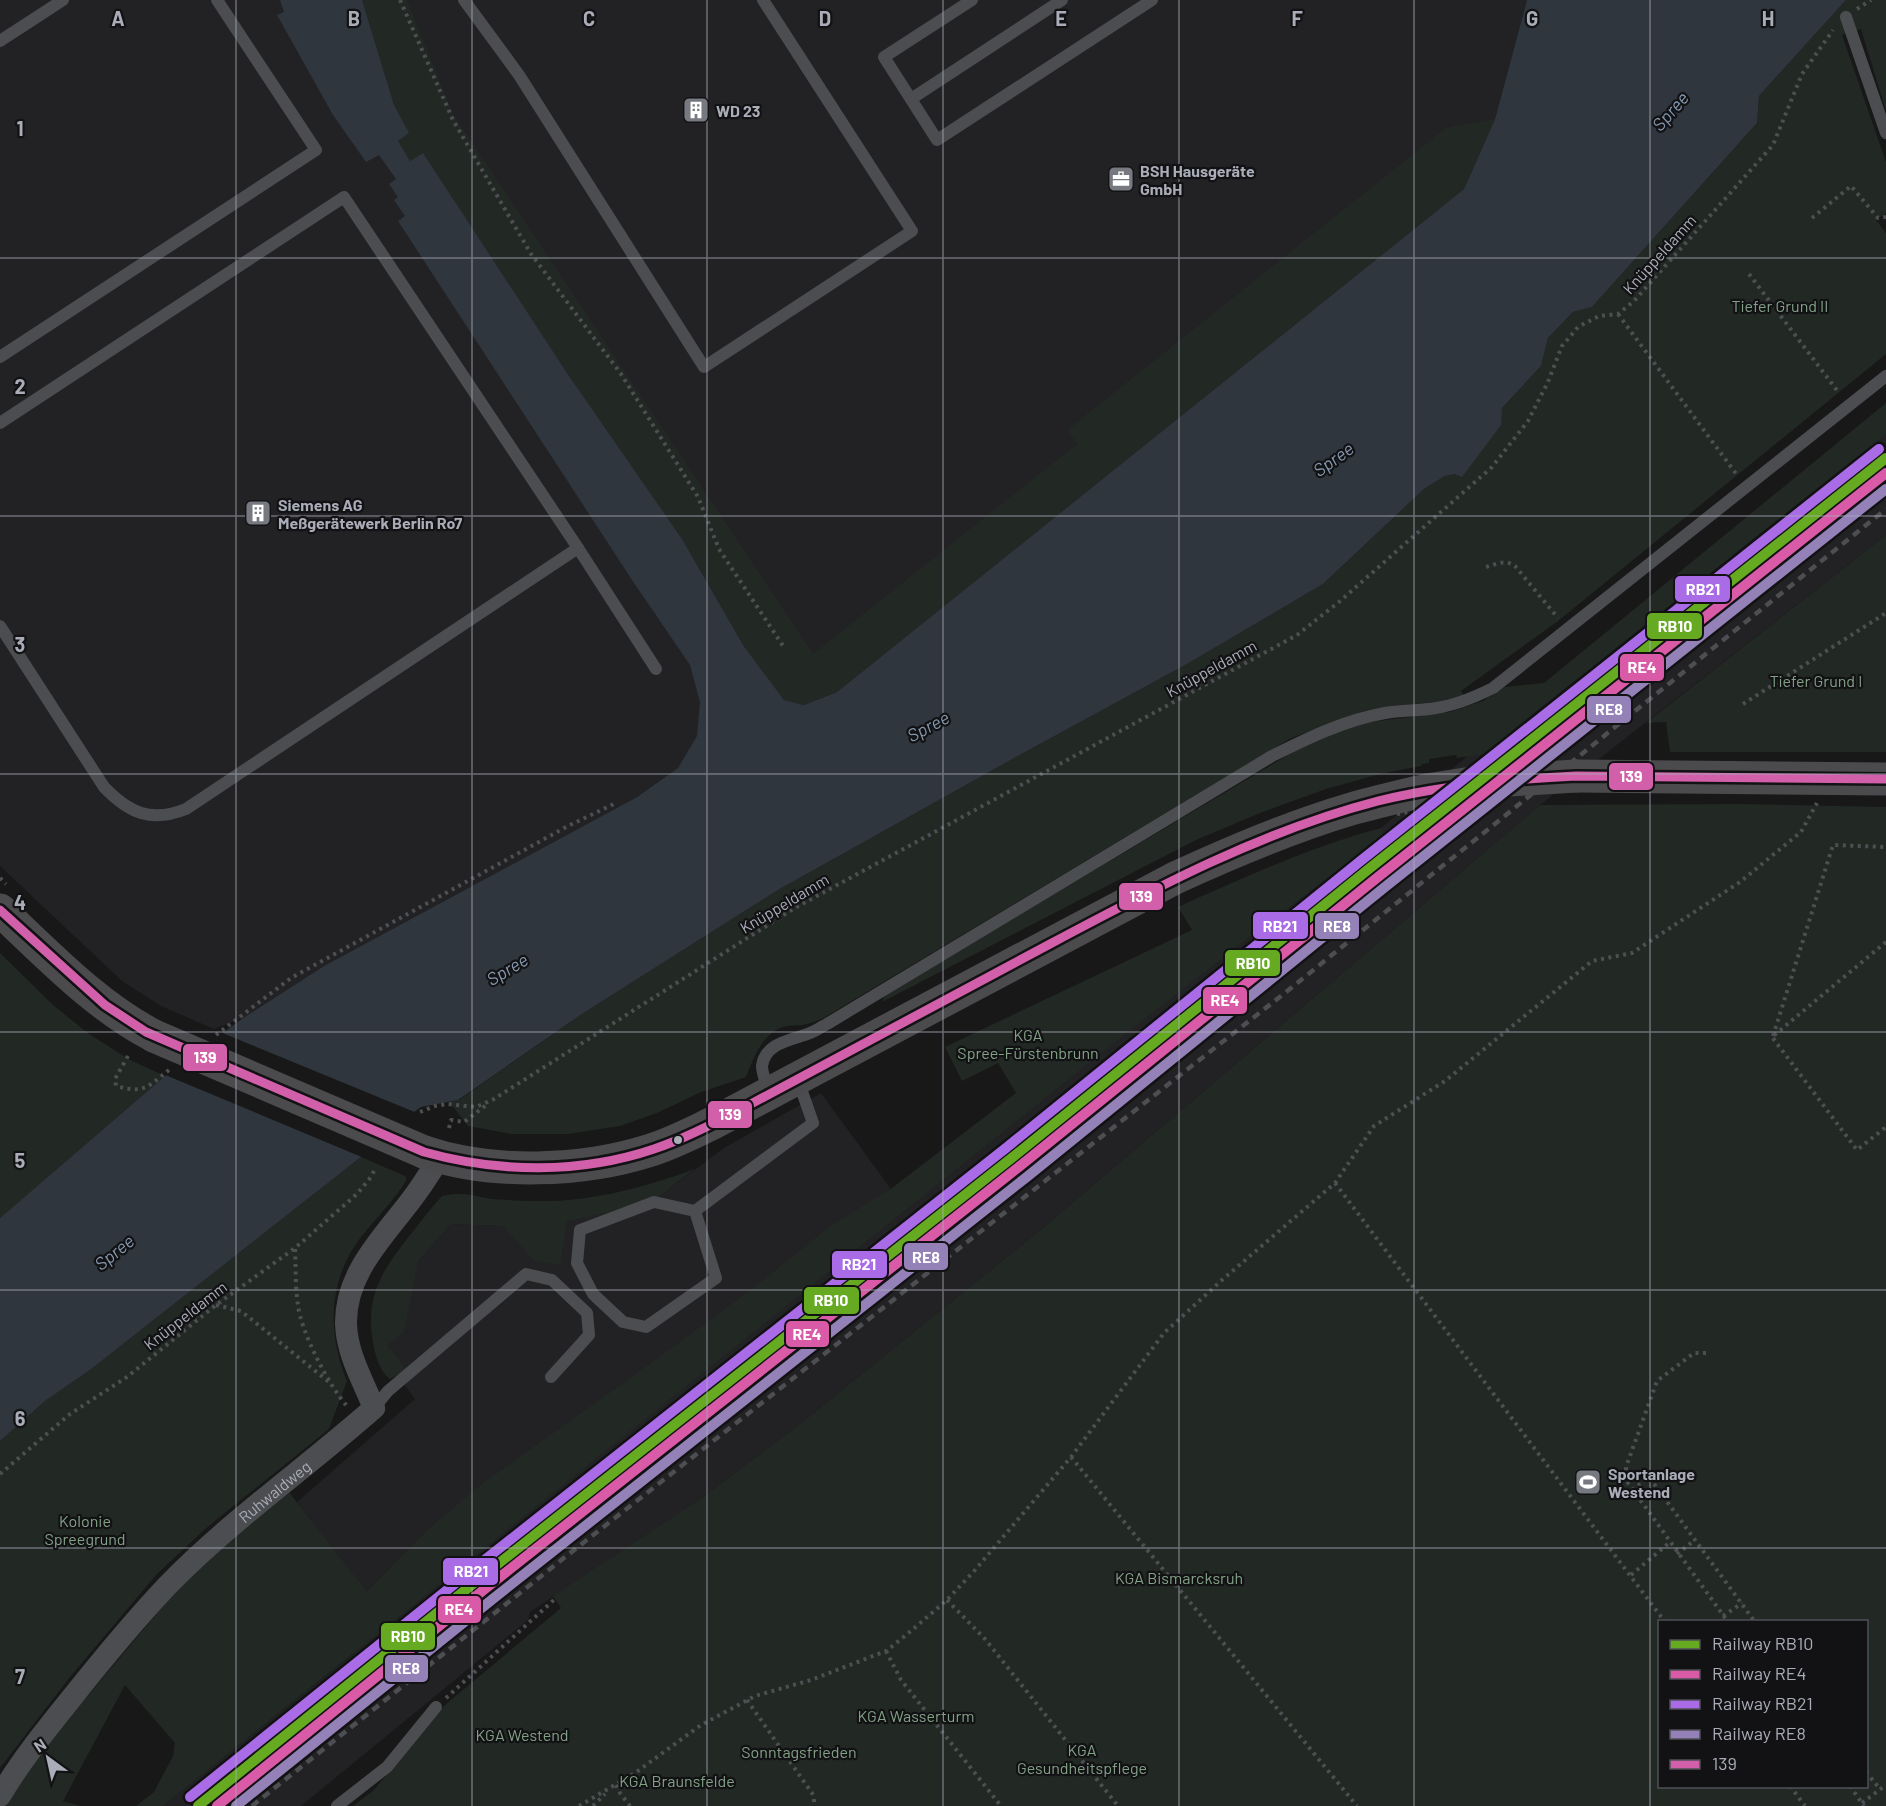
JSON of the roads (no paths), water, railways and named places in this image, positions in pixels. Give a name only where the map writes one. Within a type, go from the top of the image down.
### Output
[{"type":"main road","points":[[0,910],[105,1005],[154,1036],[438,1146],[499,1166],[567,1167],[598,1163],[652,1150],[715,1122],[1175,878],[1274,835],[1332,815],[1427,790],[1478,782],[1576,776],[1886,779]]},
{"type":"street","points":[[374,1408],[354,1361],[346,1324],[350,1293],[363,1262],[418,1191],[438,1146]]},
{"type":"street","name":"Ruhwaldweg","points":[[0,1796],[11,1777],[102,1659],[168,1586],[255,1507],[374,1408]]},
{"type":"lane","points":[[0,41],[63,0]]},
{"type":"lane","points":[[0,357],[316,150],[217,0]]},
{"type":"lane","points":[[464,0],[519,75],[704,367],[912,231],[763,0]]},
{"type":"lane","points":[[972,0],[884,57],[937,140],[1152,0]]},
{"type":"lane","points":[[911,99],[1062,0]]},
{"type":"lane","points":[[1846,17],[1886,133]]},
{"type":"lane","points":[[0,423],[344,197],[656,669]]},
{"type":"lane","points":[[769,1094],[762,1067],[771,1050],[780,1043],[810,1033],[826,1024],[1272,756],[1308,738],[1347,723],[1386,713],[1437,708],[1468,700],[1493,688],[1886,376]]},
{"type":"lane","points":[[0,626],[104,787],[118,802],[137,813],[155,816],[171,815],[186,809],[578,548]]},
{"type":"lane","points":[[695,1211],[716,1278],[645,1327],[623,1322],[593,1294],[577,1263],[580,1230],[654,1202],[695,1211],[813,1123],[797,1079]]},
{"type":"lane","points":[[374,1408],[388,1391],[526,1274],[552,1280],[587,1313],[589,1335],[551,1377]]},
{"type":"lane","points":[[337,1806],[387,1767],[436,1707]]},
{"type":"water","name":"Spree","points":[[280,0],[362,0],[394,105],[409,133],[398,141],[410,161],[423,153],[567,373],[682,539],[743,645],[784,700],[804,705],[837,692],[1464,189],[1495,119],[1527,0],[1846,0],[1759,96],[1757,123],[1592,307],[1573,312],[1548,338],[1541,366],[1502,408],[1501,425],[1462,477],[1455,474],[1445,476],[1424,489],[1323,584],[1187,664],[778,890],[582,1014],[458,1100],[421,1107],[364,1148],[361,1157],[90,1370],[45,1401],[0,1441],[0,1218],[165,1076],[243,1018],[324,966],[637,797],[678,768],[697,736],[700,702],[690,665],[398,221],[405,216],[394,200],[398,197],[389,184],[396,179],[379,155],[366,162],[333,115],[277,15],[284,12]]},
{"type":"railway","points":[[252,1806],[569,1554],[1281,996],[1886,509]]},
{"type":"rail line","name":"RB21","points":[[190,1797],[1879,449]]},
{"type":"rail line","name":"RB10","points":[[198,1806],[479,1579],[1013,1157],[1370,868],[1886,458]]},
{"type":"rail line","name":"RE4","points":[[217,1806],[486,1588],[1020,1166],[1378,877],[1886,473]]},
{"type":"rail line","name":"RE8","points":[[236,1806],[1886,489]]},
{"type":"place","name":"WD 23","points":[[696,110]]},
{"type":"place","name":"BSH Hausgeräte GmbH","points":[[1121,179]]},
{"type":"place","name":"Siemens AG Meßgerätewerk Berlin Ro7","points":[[258,513]]},
{"type":"place","name":"Sportanlage Westend","points":[[1588,1482]]},
{"type":"park label","name":"Tiefer Grund II","points":[[1780,305]]},
{"type":"park label","name":"Tiefer Grund I","points":[[1816,680]]},
{"type":"park label","name":"KGA Spree-Fürstenbrunn","points":[[1028,1043]]},
{"type":"park label","name":"Kolonie Spreegrund","points":[[85,1529]]},
{"type":"park label","name":"KGA Bismarcksruh","points":[[1179,1577]]},
{"type":"park label","name":"KGA Wasserturm","points":[[916,1715]]},
{"type":"park label","name":"KGA Westend","points":[[522,1734]]},
{"type":"park label","name":"Sonntagsfrieden","points":[[799,1751]]},
{"type":"park label","name":"KGA Gesundheitspflege","points":[[1082,1758]]},
{"type":"park label","name":"KGA Braunsfelde","points":[[677,1780]]}]
